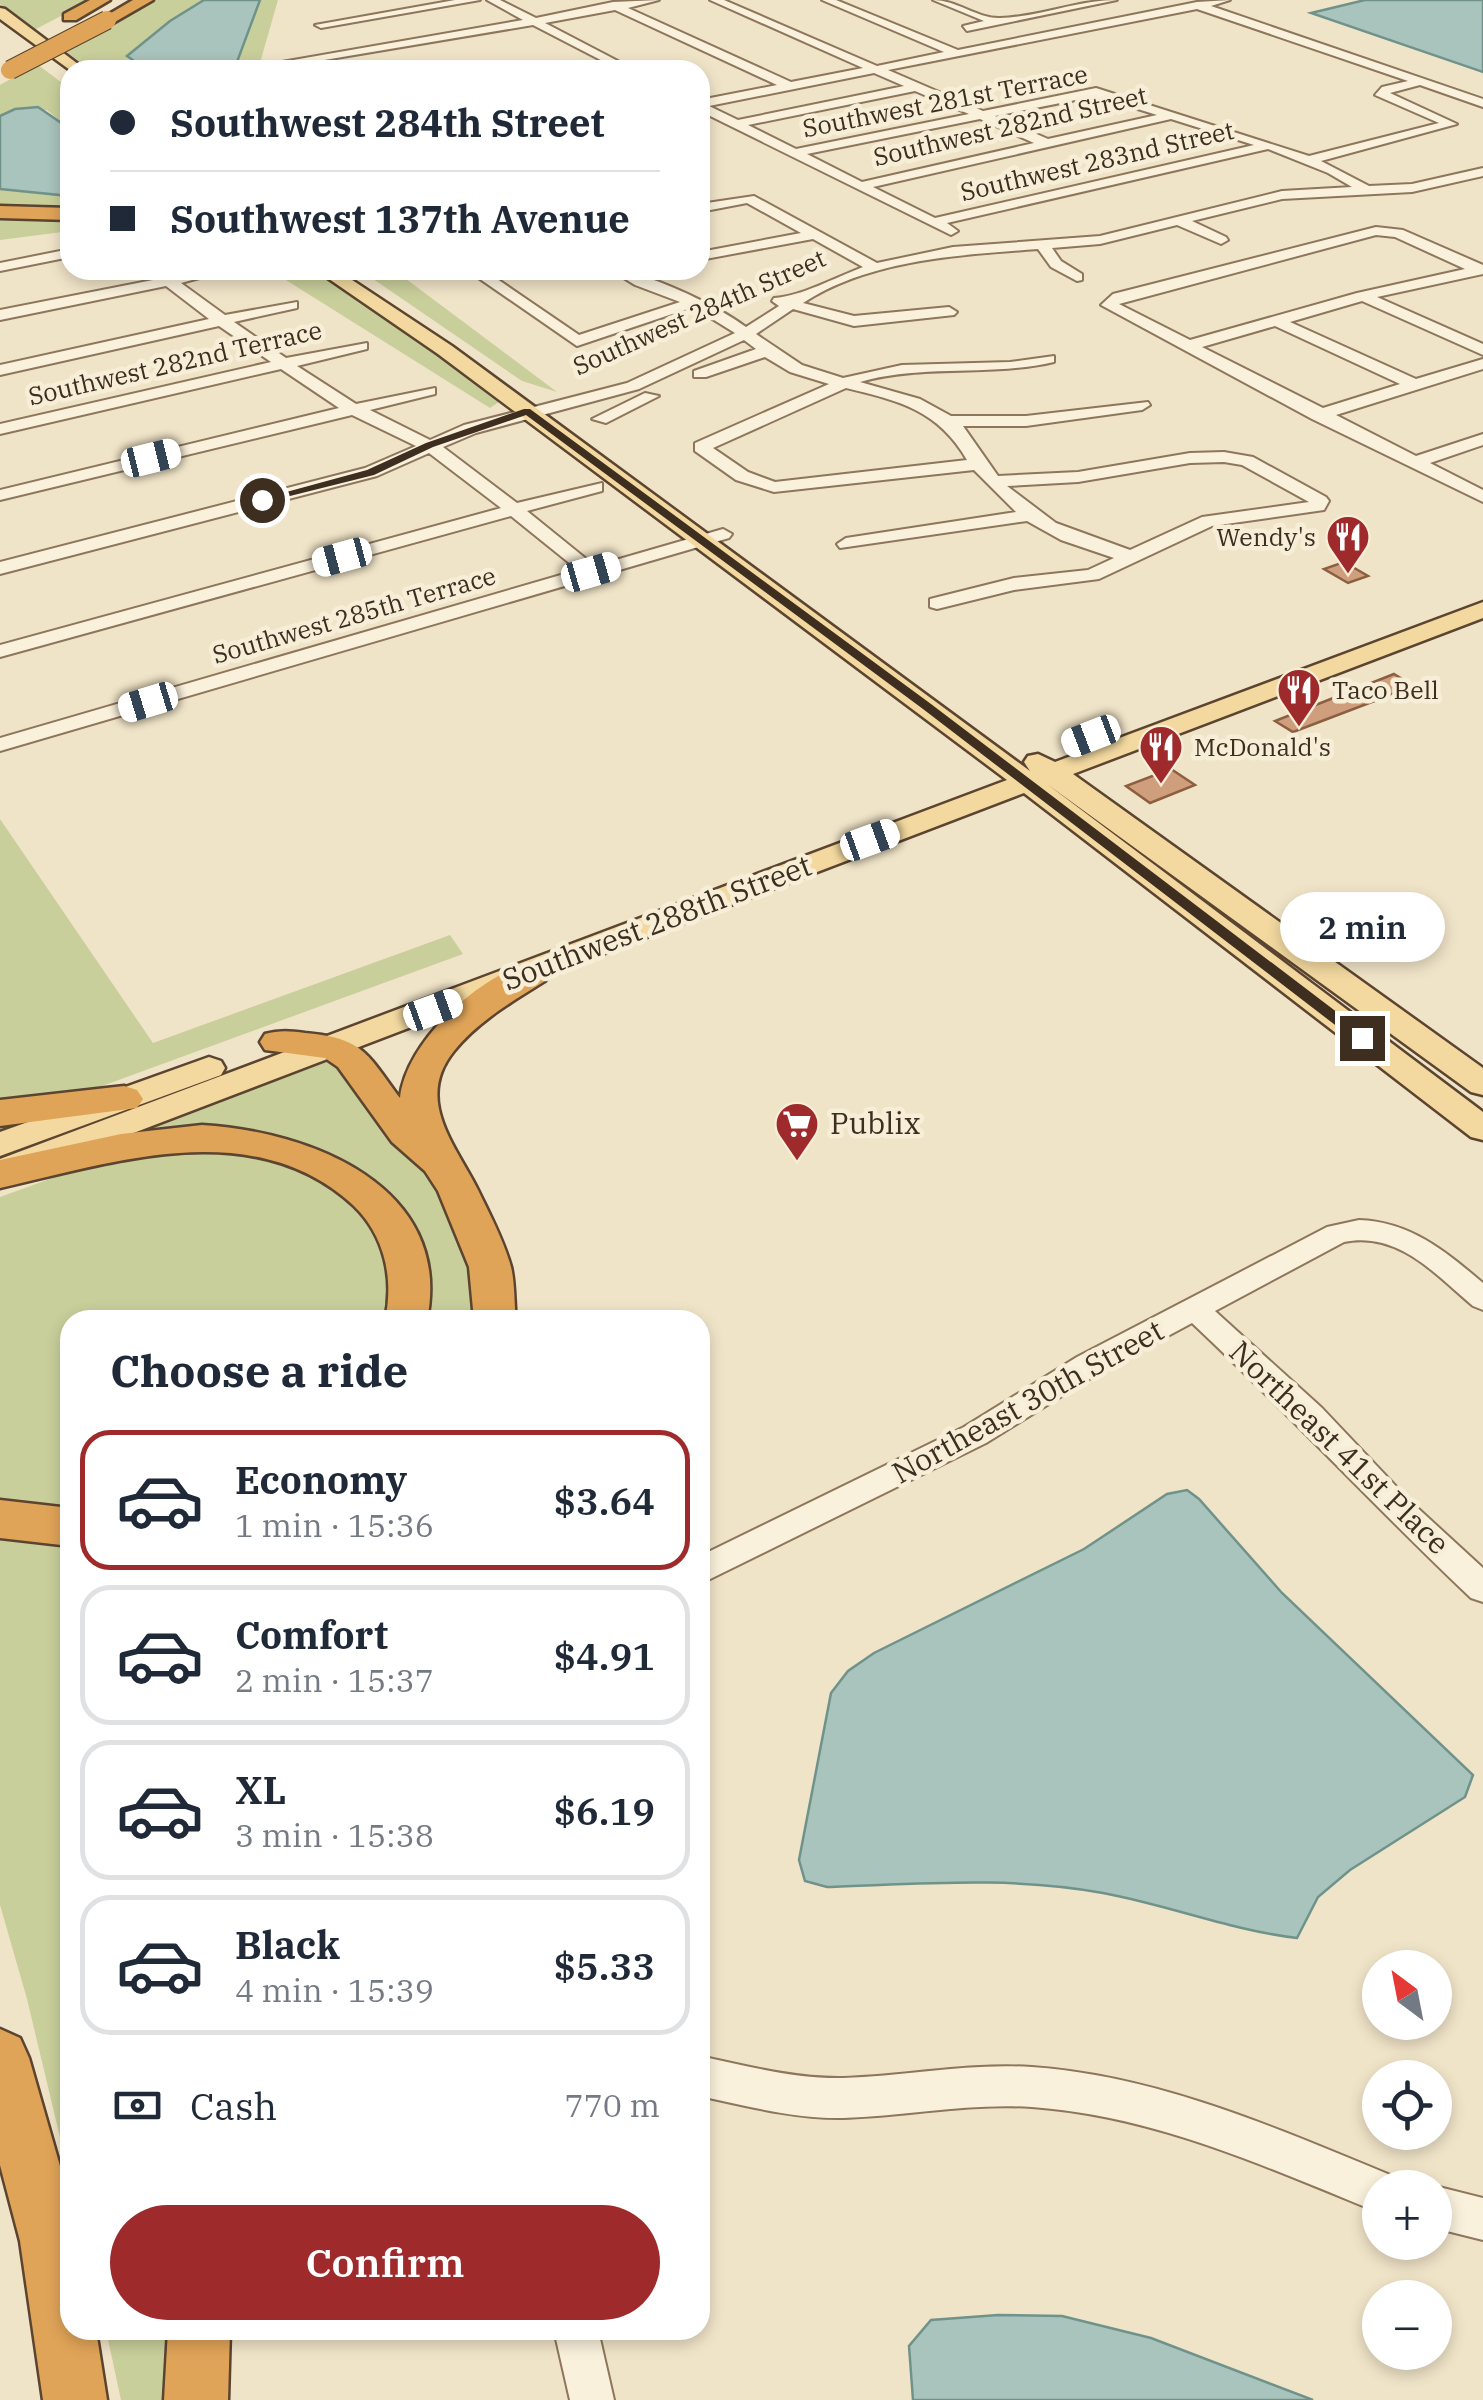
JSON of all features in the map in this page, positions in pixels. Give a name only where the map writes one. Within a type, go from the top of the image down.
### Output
[{"type":"highway","points":[[18,44],[102,0]]},
{"type":"highway","points":[[3,75],[145,0]]},
{"type":"highway","points":[[0,212],[60,214]]},
{"type":"highway","points":[[439,1162],[418,1100],[426,1067],[440,1043],[453,1031],[532,973]]},
{"type":"highway","points":[[278,1042],[334,1047],[356,1064],[406,1133],[439,1162],[458,1188],[485,1254],[493,1310]]},
{"type":"highway","points":[[0,1113],[124,1099]]},
{"type":"highway","points":[[0,1173],[123,1145],[176,1138],[246,1141],[305,1156],[364,1192],[397,1235],[410,1282],[407,1310]]},
{"type":"highway","points":[[0,1519],[60,1527]]},
{"type":"highway","points":[[0,2058],[51,2241],[60,2298]]},
{"type":"highway","points":[[67,2340],[76,2400]]},
{"type":"highway","points":[[196,2400],[199,2340]]},
{"type":"main road","points":[[3,21],[63,60]]},
{"type":"main road","points":[[3,21],[60,73]]},
{"type":"main road","points":[[341,280],[537,409]]},
{"type":"main road","points":[[363,280],[1029,770],[1483,1084]]},
{"type":"main road","name":"Southwest 288th Street","points":[[0,1173],[532,973],[1483,590]]},
{"type":"main road","name":"Southwest 288th Street","points":[[0,1145],[1029,770],[1483,610]]},
{"type":"main road","points":[[1029,770],[1483,1129]]},
{"type":"street","points":[[474,0],[323,18],[314,60],[654,0]]},
{"type":"street","points":[[492,0],[610,60]]},
{"type":"street","points":[[602,0],[788,86]]},
{"type":"street","points":[[715,0],[1046,143]]},
{"type":"street","points":[[826,0],[956,52]]},
{"type":"street","points":[[938,0],[995,22]]},
{"type":"street","points":[[966,28],[1111,0]]},
{"type":"street","points":[[1182,0],[1483,103]]},
{"type":"street","points":[[710,103],[1224,0]]},
{"type":"street","points":[[1310,160],[1450,124],[1381,95],[1386,90],[1421,82]]},
{"type":"street","points":[[736,124],[912,88]]},
{"type":"street","name":"Southwest 281st Terrace","points":[[795,153],[1085,92],[1104,92],[1170,116]]},
{"type":"street","points":[[710,110],[950,230],[969,250]]},
{"type":"street","points":[[1170,116],[1269,144],[1310,160],[1368,191]]},
{"type":"street","name":"Southwest 282nd Street","points":[[861,186],[1170,116]]},
{"type":"street","name":"Southwest 283nd Street","points":[[935,222],[1269,144]]},
{"type":"street","name":"Southwest 284th Street","points":[[0,568],[371,472],[430,445],[537,409],[633,386],[786,303],[875,268],[969,250],[1100,240],[1282,195],[1427,186],[1483,172]]},
{"type":"street","points":[[710,206],[749,199],[875,268]]},
{"type":"street","points":[[1177,220],[1221,240]]},
{"type":"street","points":[[1482,269],[1407,236],[1376,230],[1110,303],[1113,310],[1483,497]]},
{"type":"street","points":[[710,254],[814,235]]},
{"type":"street","points":[[1044,246],[1056,264],[1077,277]]},
{"type":"street","points":[[0,267],[60,255]]},
{"type":"street","points":[[1187,346],[1362,296],[1482,269]]},
{"type":"street","points":[[0,316],[142,280]]},
{"type":"street","points":[[169,280],[351,409],[448,456],[591,572]]},
{"type":"street","points":[[489,280],[577,341],[692,303]]},
{"type":"street","points":[[642,280],[741,330],[779,360],[810,374],[898,396],[948,421],[971,446],[978,464],[1026,516],[1070,538],[1134,558]]},
{"type":"street","points":[[1362,296],[1483,350]]},
{"type":"street","points":[[786,303],[854,322],[949,312]]},
{"type":"street","points":[[0,370],[292,305]]},
{"type":"street","points":[[1276,321],[1414,385]]},
{"type":"street","name":"Southwest 282nd Terrace","points":[[0,429],[360,346]]},
{"type":"street","points":[[600,419],[701,373],[769,350]]},
{"type":"street","points":[[978,464],[774,487],[742,476],[701,447],[777,410],[825,393],[845,380],[902,370],[1010,366],[1048,360]]},
{"type":"street","points":[[1318,415],[1483,364]]},
{"type":"street","points":[[0,495],[430,391]]},
{"type":"street","points":[[948,421],[1026,421],[1142,405]]},
{"type":"street","points":[[1413,462],[1483,439]]},
{"type":"street","points":[[937,603],[1014,584],[1092,575],[1208,521],[1318,506],[1320,500],[1247,461],[1224,457],[1078,476],[994,481]]},
{"type":"street","points":[[0,650],[596,487]]},
{"type":"street","points":[[846,544],[1026,516]]},
{"type":"street","name":"Southwest 285th Terrace","points":[[0,745],[712,537]]},
{"type":"street","name":"Northeast 30th Street","points":[[710,1566],[975,1435],[1088,1365],[1353,1228],[1372,1227],[1411,1240],[1483,1298]]},
{"type":"street","name":"Northeast 41st Place","points":[[1194,1309],[1312,1416],[1399,1510],[1483,1588]]},
{"type":"street","points":[[710,2078],[760,2089],[840,2098],[940,2087],[1030,2087],[1105,2094],[1196,2119],[1362,2185]]},
{"type":"street","points":[[1452,2211],[1483,2219]]},
{"type":"street","points":[[578,2340],[592,2400]]},
{"type":"green space","points":[[0,0],[92,0],[34,30]]},
{"type":"green space","points":[[156,0],[204,0],[128,54],[135,60],[78,60],[64,50]]},
{"type":"green space","points":[[260,0],[278,0],[261,60],[238,60]]},
{"type":"green space","points":[[37,64],[60,81],[60,121],[47,110],[6,112],[0,116],[0,85]]},
{"type":"green space","points":[[0,189],[60,195],[60,211],[0,209]]},
{"type":"green space","points":[[0,214],[60,215],[60,232],[0,240]]},
{"type":"green space","points":[[286,280],[331,280],[497,395],[499,402],[490,408]]},
{"type":"green space","points":[[375,280],[407,280],[557,392],[522,381]]},
{"type":"green space","points":[[0,819],[153,1043],[450,935],[463,954],[94,1089],[0,1105]]},
{"type":"green space","points":[[331,1057],[410,1151],[443,1202],[469,1266],[473,1310],[416,1310],[344,1167],[133,1134]]},
{"type":"green space","points":[[135,1148],[248,1148],[335,1182],[387,1240],[393,1310],[60,1310],[60,1509],[0,1500],[0,1197]]},
{"type":"green space","points":[[0,1537],[60,1543],[60,2137],[0,1905]]},
{"type":"green space","points":[[108,2340],[183,2340],[181,2400],[121,2400]]},
{"type":"water","points":[[204,0],[260,0],[238,60],[133,60],[127,56],[170,21]]},
{"type":"water","points":[[1365,0],[1483,0],[1483,72],[1311,13]]},
{"type":"water","points":[[38,107],[60,122],[60,195],[0,189],[0,116],[15,109]]},
{"type":"water","points":[[1187,1490],[1282,1593],[1473,1775],[1465,1797],[1350,1870],[1318,1897],[1297,1938],[1069,1888],[965,1882],[827,1887],[805,1881],[799,1860],[831,1693],[848,1671],[874,1653],[1084,1549],[1167,1494]]},
{"type":"water","points":[[1062,2316],[1151,2338],[1313,2400],[913,2400],[909,2346],[931,2320]]},
{"type":"building","points":[[1344,562],[1368,576],[1348,583],[1324,569]]},
{"type":"building","points":[[1394,674],[1414,686],[1293,732],[1275,721]]},
{"type":"building","name":"McDonald's","points":[[1171,769],[1195,785],[1150,803],[1126,786]]},
{"type":"place","name":"Wendy's","points":[[1348,575]]},
{"type":"place","name":"Taco Bell","points":[[1299,728]]},
{"type":"place","name":"McDonald's","points":[[1161,785]]},
{"type":"place","name":"Publix","points":[[797,1162]]},
{"type":"route","points":[[262,500],[371,472],[470,429],[527,412],[927,706],[1362,1038]]}]
